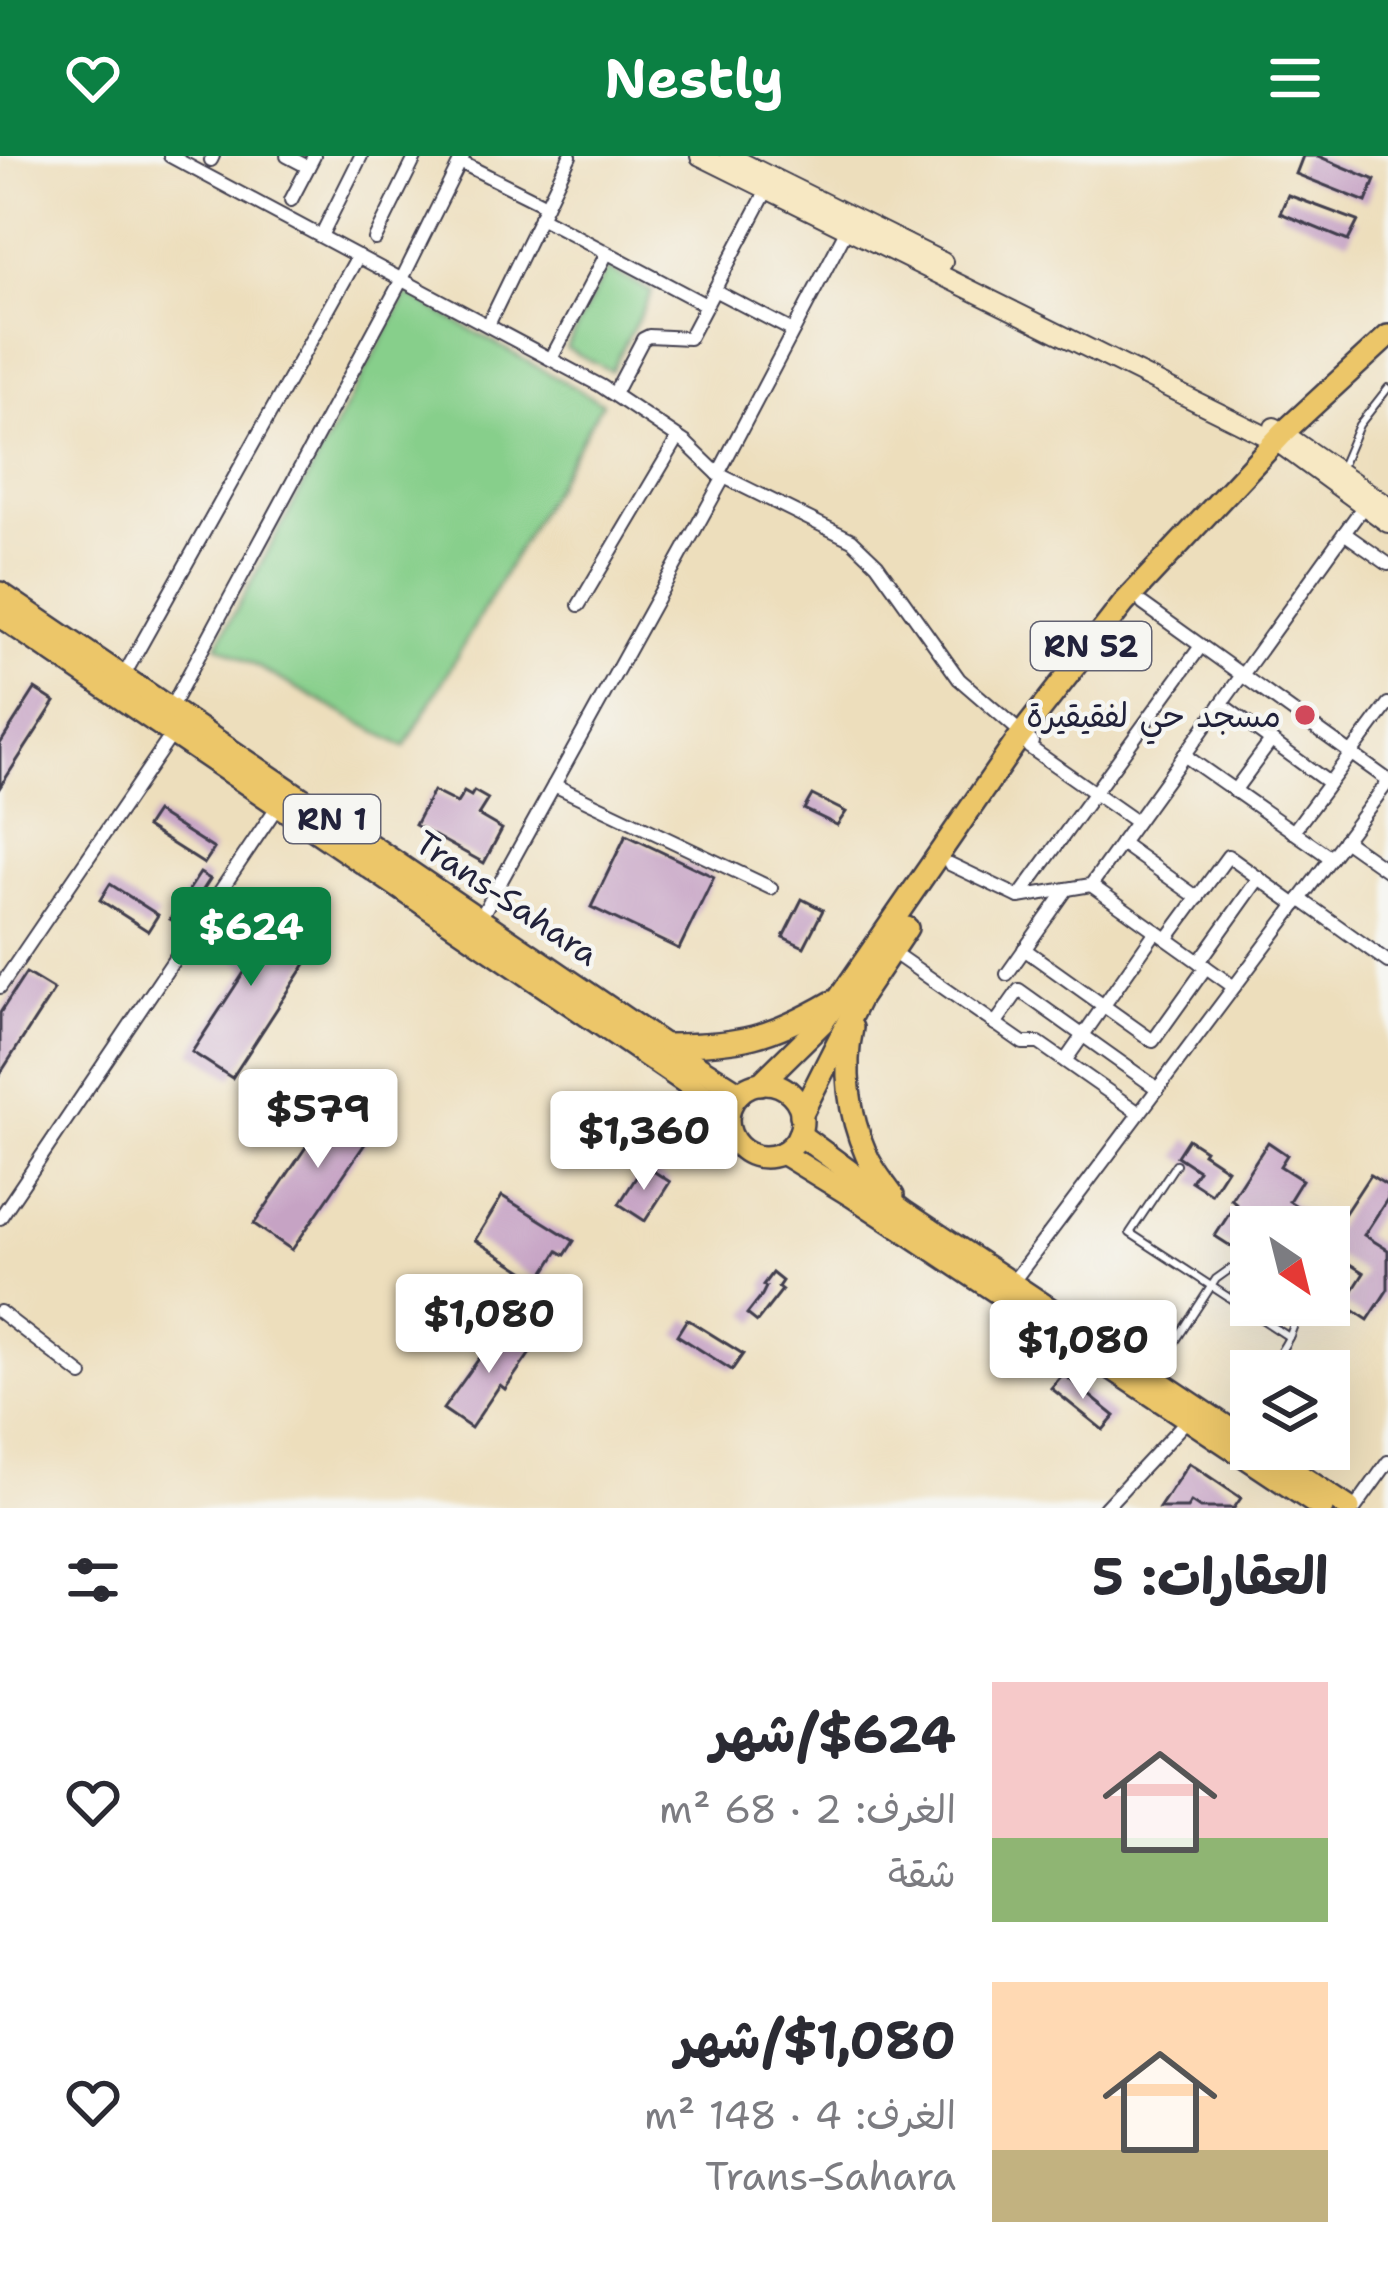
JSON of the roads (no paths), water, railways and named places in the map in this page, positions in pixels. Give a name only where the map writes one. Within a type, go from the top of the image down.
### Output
[{"type":"main road","points":[[700,156],[770,184],[1286,441],[1339,471],[1375,502],[1388,523]]},
{"type":"main road","points":[[729,156],[770,184]]},
{"type":"main road","name":"RN 52","points":[[851,997],[1124,603],[1388,336]]},
{"type":"main road","name":"RN 52","points":[[851,997],[891,951],[1027,742],[1286,441],[1388,356]]},
{"type":"main road","points":[[1286,441],[1375,502]]},
{"type":"main road","name":"Trans-Sahara","points":[[0,593],[283,797],[743,1096]]},
{"type":"main road","name":"Trans-Sahara","points":[[0,616],[175,720]]},
{"type":"main road","name":"Trans-Sahara","points":[[283,797],[480,919],[743,1096]]},
{"type":"main road","points":[[664,1045],[716,1045],[759,1037],[851,997]]},
{"type":"main road","points":[[851,997],[743,1096],[731,1136],[747,1153],[782,1153],[1230,1434]]},
{"type":"main road","points":[[782,1153],[800,1124],[851,997]]},
{"type":"main road","points":[[851,997],[847,1076],[854,1115],[867,1157],[903,1210]]},
{"type":"main road","points":[[743,1096],[772,1084],[791,1095],[800,1124],[903,1210],[1012,1283],[1148,1383],[1188,1419],[1230,1436]]},
{"type":"main road","points":[[1276,1470],[1313,1500],[1352,1508]]},
{"type":"main road","points":[[1282,1470],[1313,1500]]},
{"type":"street","points":[[170,156],[614,394],[721,475],[853,540],[959,679],[1027,742],[1136,822]]},
{"type":"street","points":[[286,156],[311,162],[291,200]]},
{"type":"street","points":[[321,236],[361,156]]},
{"type":"street","points":[[375,239],[416,156]]},
{"type":"street","points":[[488,325],[571,156]]},
{"type":"street","points":[[0,987],[175,720],[461,159],[607,253],[706,305]]},
{"type":"street","points":[[614,394],[643,339],[688,338],[770,184]]},
{"type":"street","points":[[480,919],[721,475],[850,223]]},
{"type":"street","points":[[551,359],[607,253]]},
{"type":"street","points":[[122,677],[358,256]]},
{"type":"street","points":[[714,290],[793,331]]},
{"type":"street","points":[[579,604],[678,438]]},
{"type":"street","points":[[1091,885],[1344,533],[1375,502]]},
{"type":"street","points":[[1344,533],[1388,564]]},
{"type":"street","points":[[1012,1283],[1388,781],[1143,604]]},
{"type":"street","points":[[1019,897],[1201,646]]},
{"type":"street","points":[[1221,704],[1329,783]]},
{"type":"street","points":[[1292,832],[1388,704]]},
{"type":"street","points":[[1234,791],[1271,740]]},
{"type":"street","points":[[1184,755],[1331,858]]},
{"type":"street","points":[[554,784],[771,888]]},
{"type":"street","points":[[0,1218],[283,797]]},
{"type":"street","points":[[1345,840],[1388,872]]},
{"type":"street","points":[[1121,842],[1198,898]]},
{"type":"street","points":[[1065,1061],[1104,1006],[1198,898],[1228,856],[1388,962]]},
{"type":"street","points":[[950,864],[1019,897],[1091,885],[1234,987]]},
{"type":"street","points":[[1024,949],[1154,1041],[1259,878]]},
{"type":"street","points":[[1006,974],[1067,889]]},
{"type":"street","points":[[891,951],[995,1024],[1023,1042],[1039,1043],[1139,1113]]},
{"type":"street","points":[[995,1024],[1019,990],[1158,1089]]},
{"type":"street","points":[[0,1312],[82,1375]]},
{"type":"street","points":[[1105,1508],[1188,1419]]},
{"type":"street","points":[[1352,1508],[1388,1462]]},
{"type":"lane","points":[[1339,471],[1359,425],[1388,388]]},
{"type":"lane","points":[[1176,1163],[1130,1233],[1289,1337]]},
{"type":"lane","points":[[1148,1383],[1210,1286],[1230,1270]]},
{"type":"lane","points":[[1281,1350],[1293,1326]]},
{"type":"place","name":"مسجد حي لفقيقيرة","points":[[1305,715]]}]
